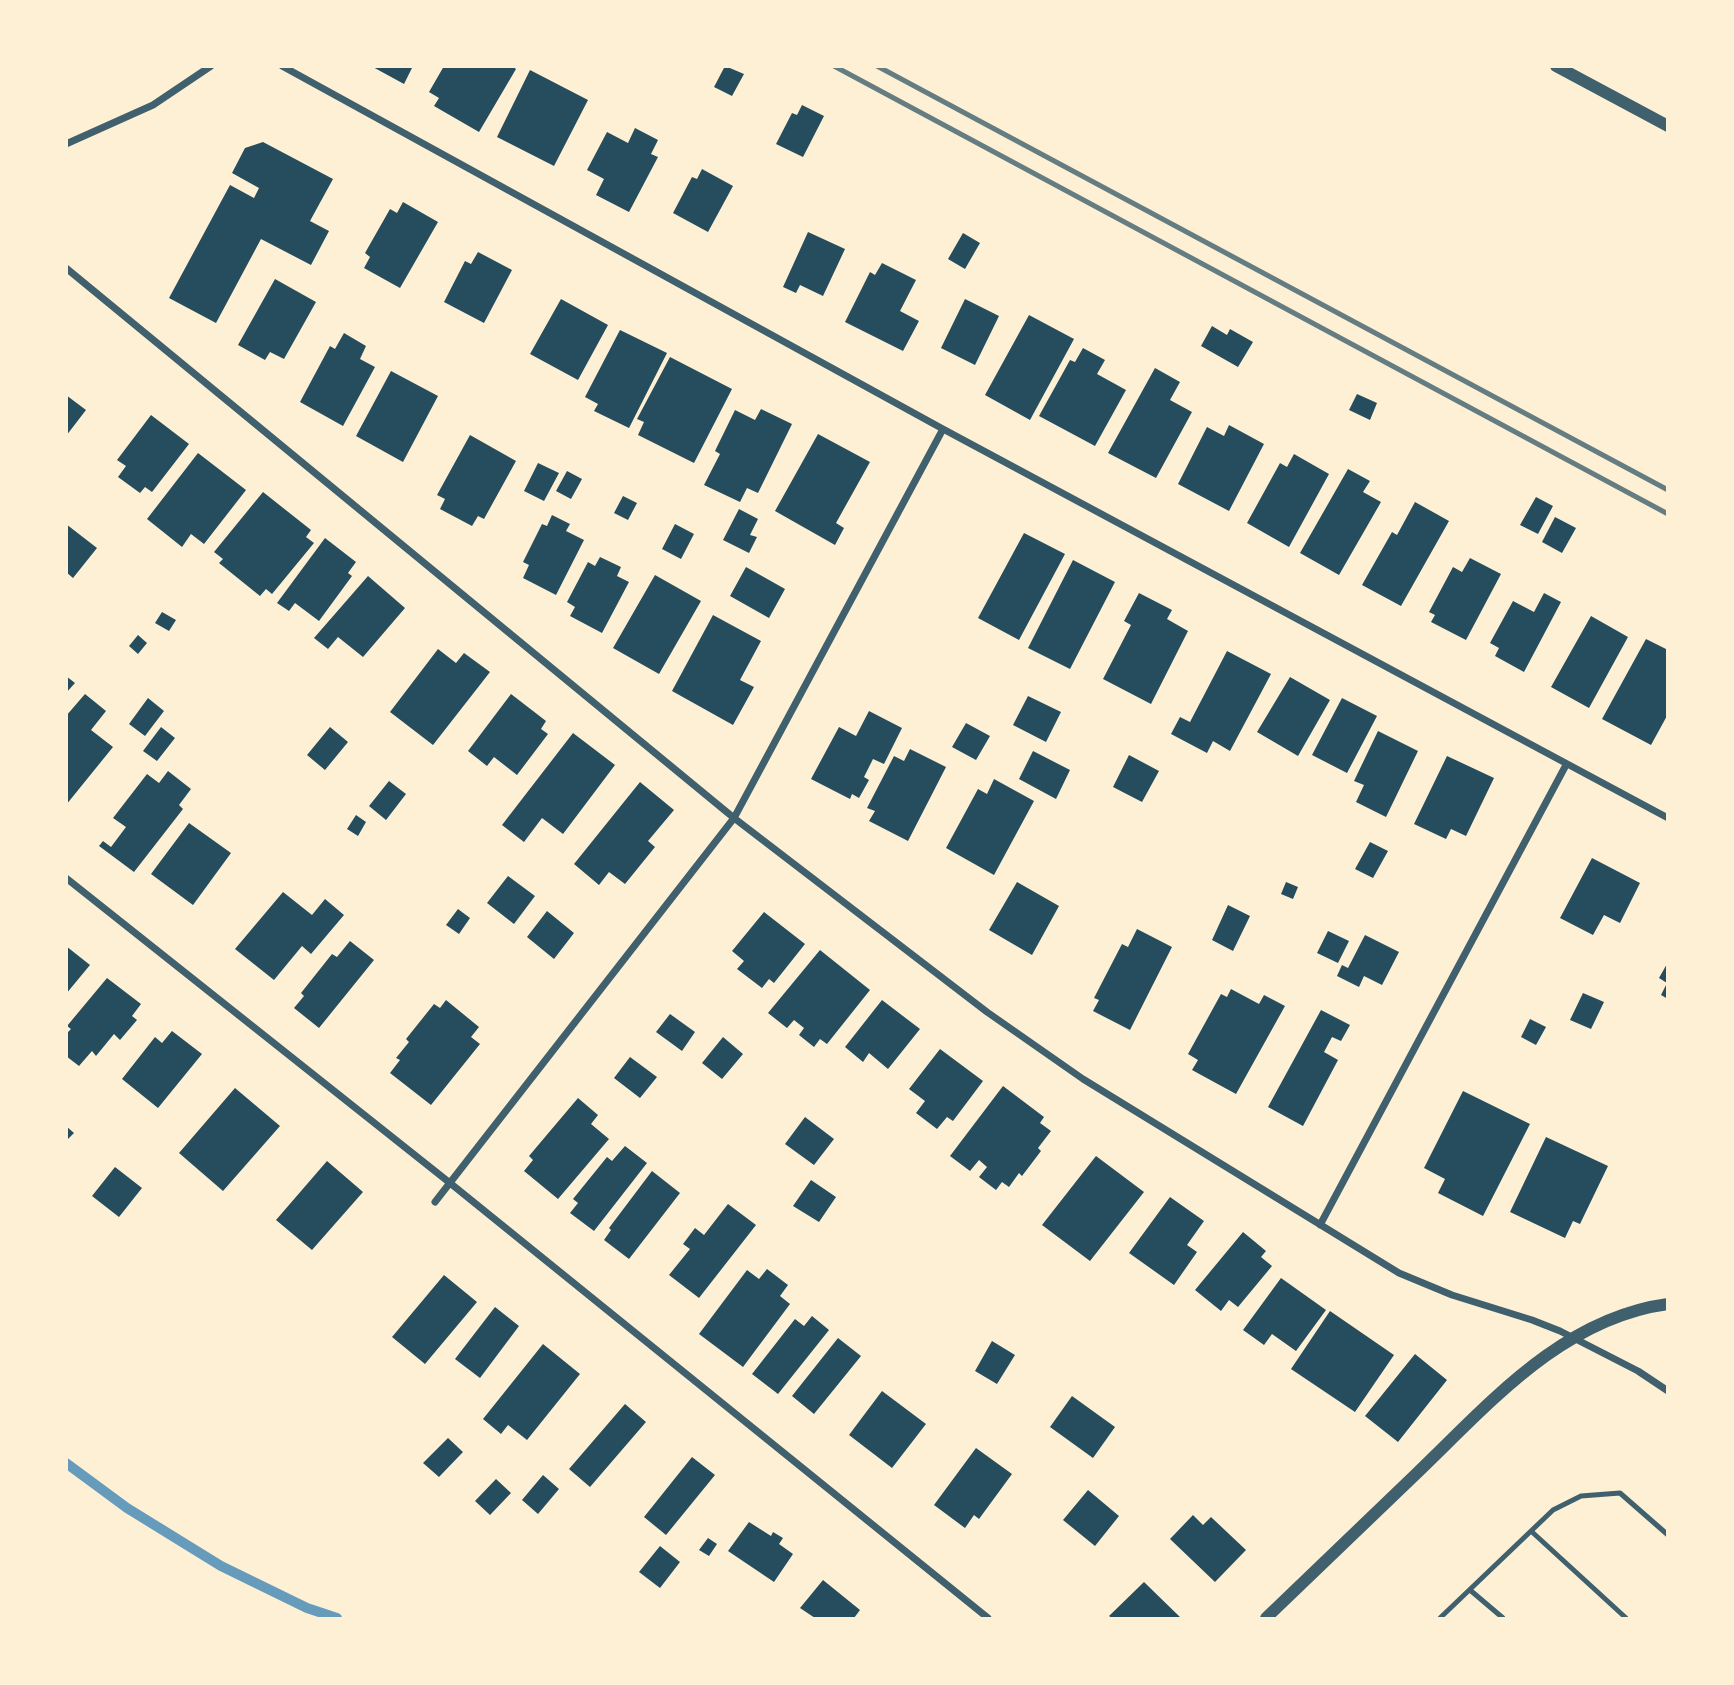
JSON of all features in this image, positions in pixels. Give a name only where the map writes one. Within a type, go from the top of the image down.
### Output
[{"type":"street","points":[[66,144],[153,105],[211,66]]},
{"type":"street","points":[[282,66],[943,429],[1668,818]]},
{"type":"street","points":[[1556,66],[1668,126]]},
{"type":"street","points":[[66,268],[734,818],[987,1013],[1083,1079],[1399,1273],[1452,1296],[1532,1320],[1575,1338],[1638,1371],[1668,1391]]},
{"type":"street","points":[[435,1202],[734,818],[943,429]]},
{"type":"street","points":[[1320,1225],[1566,765]]},
{"type":"street","points":[[66,878],[450,1183],[988,1619]]},
{"type":"street","points":[[1266,1619],[1502,1392],[1550,1351],[1628,1312],[1668,1304]]},
{"type":"lane","points":[[1440,1619],[1553,1510],[1581,1496],[1620,1493],[1668,1535]]},
{"type":"lane","points":[[1531,1531],[1626,1619]]},
{"type":"lane","points":[[1469,1590],[1503,1619]]},
{"type":"building","points":[[371,66],[413,66],[404,84]]},
{"type":"building","points":[[444,66],[512,66],[516,69],[479,132],[434,106],[439,98],[429,92]]},
{"type":"building","points":[[725,66],[744,74],[732,96],[714,87]]},
{"type":"building","points":[[530,70],[588,100],[554,166],[497,137]]},
{"type":"building","points":[[802,105],[824,116],[803,157],[776,144],[792,113],[797,115]]},
{"type":"building","points":[[635,128],[658,140],[651,154],[658,157],[629,212],[596,195],[604,179],[587,170],[607,132],[628,143]]},
{"type":"building","points":[[263,142],[333,179],[310,221],[329,231],[311,265],[261,239],[216,323],[169,298],[230,185],[254,198],[259,188],[232,173],[245,148]]},
{"type":"building","points":[[702,169],[733,186],[708,232],[673,213],[692,177],[697,179]]},
{"type":"building","points":[[403,202],[438,222],[400,288],[364,268],[370,257],[365,253],[390,209],[397,213]]},
{"type":"building","points":[[808,232],[845,249],[823,296],[800,285],[796,293],[783,287]]},
{"type":"building","points":[[963,233],[980,243],[965,269],[948,259]]},
{"type":"building","points":[[478,252],[512,270],[484,323],[444,302],[465,261],[471,264]]},
{"type":"building","points":[[882,263],[916,280],[900,311],[919,321],[903,351],[845,322],[870,272],[875,275]]},
{"type":"building","points":[[275,279],[316,302],[284,359],[270,352],[265,360],[238,345]]},
{"type":"building","points":[[561,299],[608,325],[578,380],[530,354]]},
{"type":"building","points":[[965,299],[999,316],[975,365],[941,348]]},
{"type":"building","points":[[1029,315],[1074,339],[1030,420],[985,395]]},
{"type":"building","points":[[1212,326],[1227,335],[1230,329],[1253,342],[1238,367],[1201,346]]},
{"type":"building","points":[[620,330],[667,353],[629,428],[594,411],[598,404],[585,397]]},
{"type":"building","points":[[344,333],[366,346],[360,359],[375,367],[343,426],[300,402],[330,346],[335,349]]},
{"type":"building","points":[[1083,348],[1105,360],[1097,374],[1126,390],[1095,446],[1039,416],[1070,360],[1075,362]]},
{"type":"building","points":[[670,357],[732,389],[694,463],[638,435],[644,422],[637,419]]},
{"type":"building","points":[[1155,368],[1180,382],[1170,400],[1192,412],[1156,478],[1108,453]]},
{"type":"building","points":[[391,371],[438,396],[403,462],[356,436]]},
{"type":"building","points":[[1357,394],[1377,403],[1370,420],[1349,410]]},
{"type":"building","points":[[66,395],[86,410],[66,436]]},
{"type":"building","points":[[761,409],[792,424],[758,493],[747,488],[740,502],[704,485],[720,454],[715,451],[735,410],[755,420]]},
{"type":"building","points":[[151,415],[189,444],[152,492],[145,487],[140,493],[118,477],[126,466],[117,460]]},
{"type":"building","points":[[1229,425],[1264,444],[1229,511],[1178,484],[1207,427],[1224,436]]},
{"type":"building","points":[[818,434],[870,462],[836,523],[844,528],[835,545],[775,511]]},
{"type":"building","points":[[470,435],[516,461],[484,519],[478,516],[472,526],[440,509],[445,499],[437,495]]},
{"type":"building","points":[[198,453],[246,490],[204,544],[191,534],[182,547],[147,519]]},
{"type":"building","points":[[1294,454],[1329,474],[1289,547],[1247,523],[1280,463],[1287,467]]},
{"type":"building","points":[[538,463],[559,473],[544,501],[524,491]]},
{"type":"building","points":[[1348,469],[1370,481],[1363,492],[1381,502],[1339,575],[1300,553]]},
{"type":"building","points":[[567,471],[582,479],[571,499],[556,491]]},
{"type":"building","points":[[263,492],[311,530],[306,537],[314,543],[272,594],[266,589],[260,596],[219,563],[223,559],[214,552]]},
{"type":"building","points":[[623,496],[637,503],[628,520],[614,513]]},
{"type":"building","points":[[1536,497],[1553,506],[1538,534],[1520,525]]},
{"type":"building","points":[[1415,502],[1449,521],[1401,606],[1362,585],[1392,532],[1397,535]]},
{"type":"building","points":[[739,509],[758,519],[750,535],[757,537],[749,553],[723,540]]},
{"type":"building","points":[[552,515],[570,524],[566,531],[584,540],[556,595],[523,578],[529,565],[523,562],[542,524],[547,526]]},
{"type":"building","points":[[1555,517],[1576,528],[1562,553],[1542,542]]},
{"type":"building","points":[[66,524],[97,548],[73,578],[66,572]]},
{"type":"building","points":[[675,524],[694,534],[681,559],[662,549]]},
{"type":"building","points":[[1024,533],[1065,554],[1019,640],[978,618]]},
{"type":"building","points":[[325,538],[356,562],[348,573],[352,576],[319,621],[295,603],[289,611],[277,603]]},
{"type":"building","points":[[600,557],[621,567],[617,576],[629,582],[602,633],[570,616],[575,607],[567,602],[588,562],[595,566]]},
{"type":"building","points":[[1470,558],[1501,574],[1466,640],[1431,622],[1435,615],[1429,612],[1453,567],[1462,572]]},
{"type":"building","points":[[1073,560],[1115,582],[1070,669],[1028,648]]},
{"type":"building","points":[[746,567],[785,589],[769,618],[730,596]]},
{"type":"building","points":[[655,575],[701,601],[659,674],[613,648]]},
{"type":"building","points":[[368,576],[405,608],[363,657],[338,637],[328,649],[314,638]]},
{"type":"building","points":[[1139,593],[1172,610],[1167,619],[1188,631],[1151,704],[1103,679],[1131,625],[1124,621]]},
{"type":"building","points":[[1544,593],[1561,602],[1524,672],[1495,656],[1499,648],[1490,643],[1513,601],[1534,612]]},
{"type":"building","points":[[162,612],[176,620],[169,631],[155,623]]},
{"type":"building","points":[[713,615],[761,641],[740,680],[754,687],[733,725],[672,691]]},
{"type":"building","points":[[1591,616],[1628,637],[1589,708],[1551,687]]},
{"type":"building","points":[[138,635],[147,643],[138,654],[129,646]]},
{"type":"building","points":[[1646,639],[1668,650],[1668,714],[1651,745],[1602,719]]},
{"type":"building","points":[[438,649],[456,663],[464,653],[490,672],[433,745],[390,712]]},
{"type":"building","points":[[1227,651],[1271,674],[1230,751],[1213,741],[1207,753],[1171,734],[1180,717],[1190,722]]},
{"type":"building","points":[[66,676],[75,683],[66,693]]},
{"type":"building","points":[[1290,677],[1330,700],[1298,756],[1257,732]]},
{"type":"building","points":[[85,694],[106,711],[91,730],[113,747],[66,805],[66,716]]},
{"type":"building","points":[[511,694],[546,721],[541,729],[548,734],[517,775],[494,757],[487,766],[468,751]]},
{"type":"building","points":[[1028,696],[1061,712],[1046,742],[1013,725]]},
{"type":"building","points":[[148,698],[164,711],[145,736],[129,724]]},
{"type":"building","points":[[1342,698],[1377,716],[1347,773],[1312,755]]},
{"type":"building","points":[[869,711],[902,728],[884,764],[873,759],[864,777],[869,780],[859,798],[852,794],[850,799],[811,779],[839,727],[856,736]]},
{"type":"building","points":[[966,723],[990,736],[976,760],[952,747]]},
{"type":"building","points":[[161,727],[175,738],[157,761],[143,751]]},
{"type":"building","points":[[330,727],[348,742],[325,770],[307,755]]},
{"type":"building","points":[[1378,731],[1418,751],[1386,817],[1356,802],[1364,785],[1354,781]]},
{"type":"building","points":[[573,733],[615,765],[563,834],[542,818],[524,842],[502,825]]},
{"type":"building","points":[[910,749],[946,767],[908,841],[869,821],[875,811],[867,808],[894,756],[904,761]]},
{"type":"building","points":[[1033,751],[1070,770],[1056,799],[1019,779]]},
{"type":"building","points":[[1129,755],[1159,771],[1142,802],[1113,787]]},
{"type":"building","points":[[1447,756],[1494,778],[1466,836],[1451,829],[1446,839],[1414,824]]},
{"type":"building","points":[[168,771],[191,789],[179,805],[183,809],[134,872],[99,846],[103,841],[111,847],[126,827],[113,818],[147,774],[159,783]]},
{"type":"building","points":[[994,779],[1034,801],[994,875],[946,848],[978,789],[987,794]]},
{"type":"building","points":[[389,781],[406,794],[386,820],[369,806]]},
{"type":"building","points":[[640,782],[674,810],[648,841],[655,847],[625,884],[609,872],[599,885],[574,864]]},
{"type":"building","points":[[356,815],[366,822],[358,836],[347,829]]},
{"type":"building","points":[[189,823],[231,853],[193,905],[151,874]]},
{"type":"building","points":[[1370,842],[1388,851],[1373,878],[1355,869]]},
{"type":"building","points":[[1592,858],[1640,883],[1620,923],[1604,915],[1593,935],[1560,918]]},
{"type":"building","points":[[508,876],[535,896],[514,924],[487,903]]},
{"type":"building","points":[[1017,882],[1059,906],[1032,955],[989,930]]},
{"type":"building","points":[[1286,882],[1298,887],[1293,899],[1281,894]]},
{"type":"building","points":[[283,892],[312,915],[325,899],[344,915],[311,954],[302,946],[274,980],[235,949]]},
{"type":"building","points":[[1228,905],[1250,916],[1233,951],[1212,940]]},
{"type":"building","points":[[458,909],[470,918],[459,934],[446,925]]},
{"type":"building","points":[[547,911],[574,933],[554,959],[527,937]]},
{"type":"building","points":[[764,912],[805,944],[774,983],[769,979],[762,988],[737,969],[744,961],[732,951]]},
{"type":"building","points":[[1137,929],[1172,947],[1130,1030],[1093,1011],[1099,1000],[1094,998],[1122,944],[1128,947]]},
{"type":"building","points":[[1328,931],[1349,941],[1338,963],[1317,953]]},
{"type":"building","points":[[1365,935],[1399,952],[1382,985],[1364,976],[1359,987],[1337,976],[1342,965],[1348,968]]},
{"type":"building","points":[[350,941],[374,960],[319,1028],[294,1008],[304,996],[301,993],[332,954],[337,957]]},
{"type":"building","points":[[66,946],[90,965],[66,994]]},
{"type":"building","points":[[820,950],[870,990],[827,1044],[820,1039],[814,1047],[799,1035],[804,1028],[794,1020],[787,1028],[768,1013]]},
{"type":"building","points":[[1668,962],[1668,999],[1661,995],[1667,983],[1659,978]]},
{"type":"building","points":[[107,978],[141,1004],[132,1016],[137,1020],[120,1040],[114,1034],[96,1056],[92,1051],[79,1066],[66,1056],[66,1034],[71,1029],[67,1026]]},
{"type":"building","points":[[1231,989],[1259,1004],[1264,995],[1285,1006],[1236,1094],[1192,1070],[1198,1060],[1188,1054],[1221,994],[1227,997]]},
{"type":"building","points":[[1583,993],[1604,1002],[1591,1029],[1570,1020]]},
{"type":"building","points":[[446,1000],[479,1027],[471,1037],[480,1044],[431,1105],[390,1073],[400,1060],[396,1058],[409,1042],[406,1039],[434,1004],[440,1008]]},
{"type":"building","points":[[882,1000],[920,1029],[888,1069],[869,1053],[863,1062],[845,1047]]},
{"type":"building","points":[[1321,1010],[1350,1025],[1341,1041],[1332,1037],[1324,1052],[1338,1060],[1303,1126],[1268,1107]]},
{"type":"building","points":[[670,1014],[695,1032],[682,1051],[656,1032]]},
{"type":"building","points":[[1530,1019],[1546,1027],[1536,1045],[1521,1037]]},
{"type":"building","points":[[172,1031],[202,1054],[158,1108],[122,1079],[155,1037],[162,1043]]},
{"type":"building","points":[[723,1037],[743,1054],[722,1079],[702,1063]]},
{"type":"building","points":[[940,1049],[983,1081],[953,1121],[947,1117],[937,1129],[916,1113],[925,1101],[909,1089]]},
{"type":"building","points":[[630,1057],[657,1077],[640,1098],[614,1078]]},
{"type":"building","points":[[1003,1086],[1044,1117],[1040,1123],[1051,1131],[1038,1148],[1041,1151],[1022,1176],[1019,1173],[1009,1187],[1002,1182],[996,1190],[979,1177],[987,1167],[979,1160],[970,1171],[950,1156]]},
{"type":"building","points":[[235,1088],[280,1126],[223,1191],[179,1153]]},
{"type":"building","points":[[1463,1091],[1530,1124],[1483,1216],[1438,1193],[1445,1179],[1424,1168]]},
{"type":"building","points":[[578,1098],[598,1115],[591,1124],[609,1139],[558,1199],[524,1171],[533,1160],[529,1156]]},
{"type":"building","points":[[805,1117],[834,1139],[814,1165],[785,1144]]},
{"type":"building","points":[[66,1126],[74,1133],[66,1141]]},
{"type":"building","points":[[1546,1137],[1608,1166],[1580,1224],[1573,1221],[1565,1238],[1510,1212]]},
{"type":"building","points":[[625,1146],[647,1163],[594,1231],[570,1213],[578,1203],[573,1199],[607,1157],[612,1161]]},
{"type":"building","points":[[1096,1156],[1144,1192],[1090,1261],[1042,1225]]},
{"type":"building","points":[[327,1161],[363,1192],[312,1250],[276,1220]]},
{"type":"building","points":[[115,1167],[142,1188],[119,1217],[92,1196]]},
{"type":"building","points":[[652,1171],[680,1193],[629,1259],[604,1240],[611,1230],[609,1228]]},
{"type":"building","points":[[811,1180],[836,1197],[819,1222],[793,1206]]},
{"type":"building","points":[[1170,1197],[1204,1221],[1187,1245],[1197,1252],[1174,1285],[1129,1253]]},
{"type":"building","points":[[728,1204],[756,1225],[699,1298],[669,1275],[690,1249],[683,1244],[695,1228],[704,1235]]},
{"type":"building","points":[[1243,1232],[1266,1251],[1261,1257],[1272,1266],[1238,1307],[1229,1300],[1221,1311],[1195,1290]]},
{"type":"building","points":[[767,1269],[788,1285],[780,1296],[790,1304],[743,1367],[699,1334],[747,1270],[759,1279]]},
{"type":"building","points":[[444,1275],[477,1302],[425,1364],[392,1337]]},
{"type":"building","points":[[1281,1278],[1326,1310],[1296,1351],[1272,1334],[1264,1345],[1243,1330]]},
{"type":"building","points":[[495,1307],[519,1326],[480,1378],[455,1359]]},
{"type":"building","points":[[1330,1311],[1394,1355],[1355,1412],[1291,1369]]},
{"type":"building","points":[[812,1316],[829,1330],[778,1394],[752,1374],[795,1319],[804,1326]]},
{"type":"building","points":[[838,1338],[861,1356],[814,1414],[792,1396]]},
{"type":"building","points":[[992,1341],[1015,1355],[997,1384],[975,1371]]},
{"type":"building","points":[[543,1344],[580,1374],[527,1440],[508,1425],[501,1434],[483,1419]]},
{"type":"building","points":[[1415,1354],[1447,1380],[1398,1442],[1365,1416]]},
{"type":"building","points":[[882,1391],[926,1424],[892,1468],[849,1435]]},
{"type":"building","points":[[1072,1396],[1115,1427],[1093,1458],[1050,1427]]},
{"type":"building","points":[[625,1404],[646,1422],[590,1487],[569,1469]]},
{"type":"building","points":[[448,1438],[463,1452],[439,1477],[423,1463]]},
{"type":"building","points":[[976,1448],[1012,1474],[979,1519],[974,1515],[965,1528],[934,1505]]},
{"type":"building","points":[[692,1457],[715,1475],[666,1535],[644,1517]]},
{"type":"building","points":[[543,1475],[559,1489],[538,1514],[522,1500]]},
{"type":"building","points":[[496,1479],[511,1493],[490,1515],[475,1501]]},
{"type":"building","points":[[1088,1490],[1119,1516],[1095,1546],[1063,1520]]},
{"type":"building","points":[[1193,1515],[1203,1525],[1211,1517],[1246,1550],[1215,1582],[1170,1539]]},
{"type":"building","points":[[749,1522],[771,1536],[773,1532],[783,1538],[779,1544],[793,1554],[774,1582],[728,1551]]},
{"type":"building","points":[[708,1538],[717,1544],[709,1556],[699,1550]]},
{"type":"building","points":[[660,1546],[680,1562],[660,1588],[639,1572]]},
{"type":"building","points":[[823,1580],[860,1610],[854,1618],[815,1618],[800,1608]]},
{"type":"building","points":[[1144,1582],[1181,1618],[1109,1616]]},
{"type":"waterway","points":[[66,1463],[127,1508],[221,1566],[307,1608],[337,1618]]},
{"type":"railway","points":[[834,66],[1668,514]]},
{"type":"railway","points":[[877,66],[1668,490]]}]
